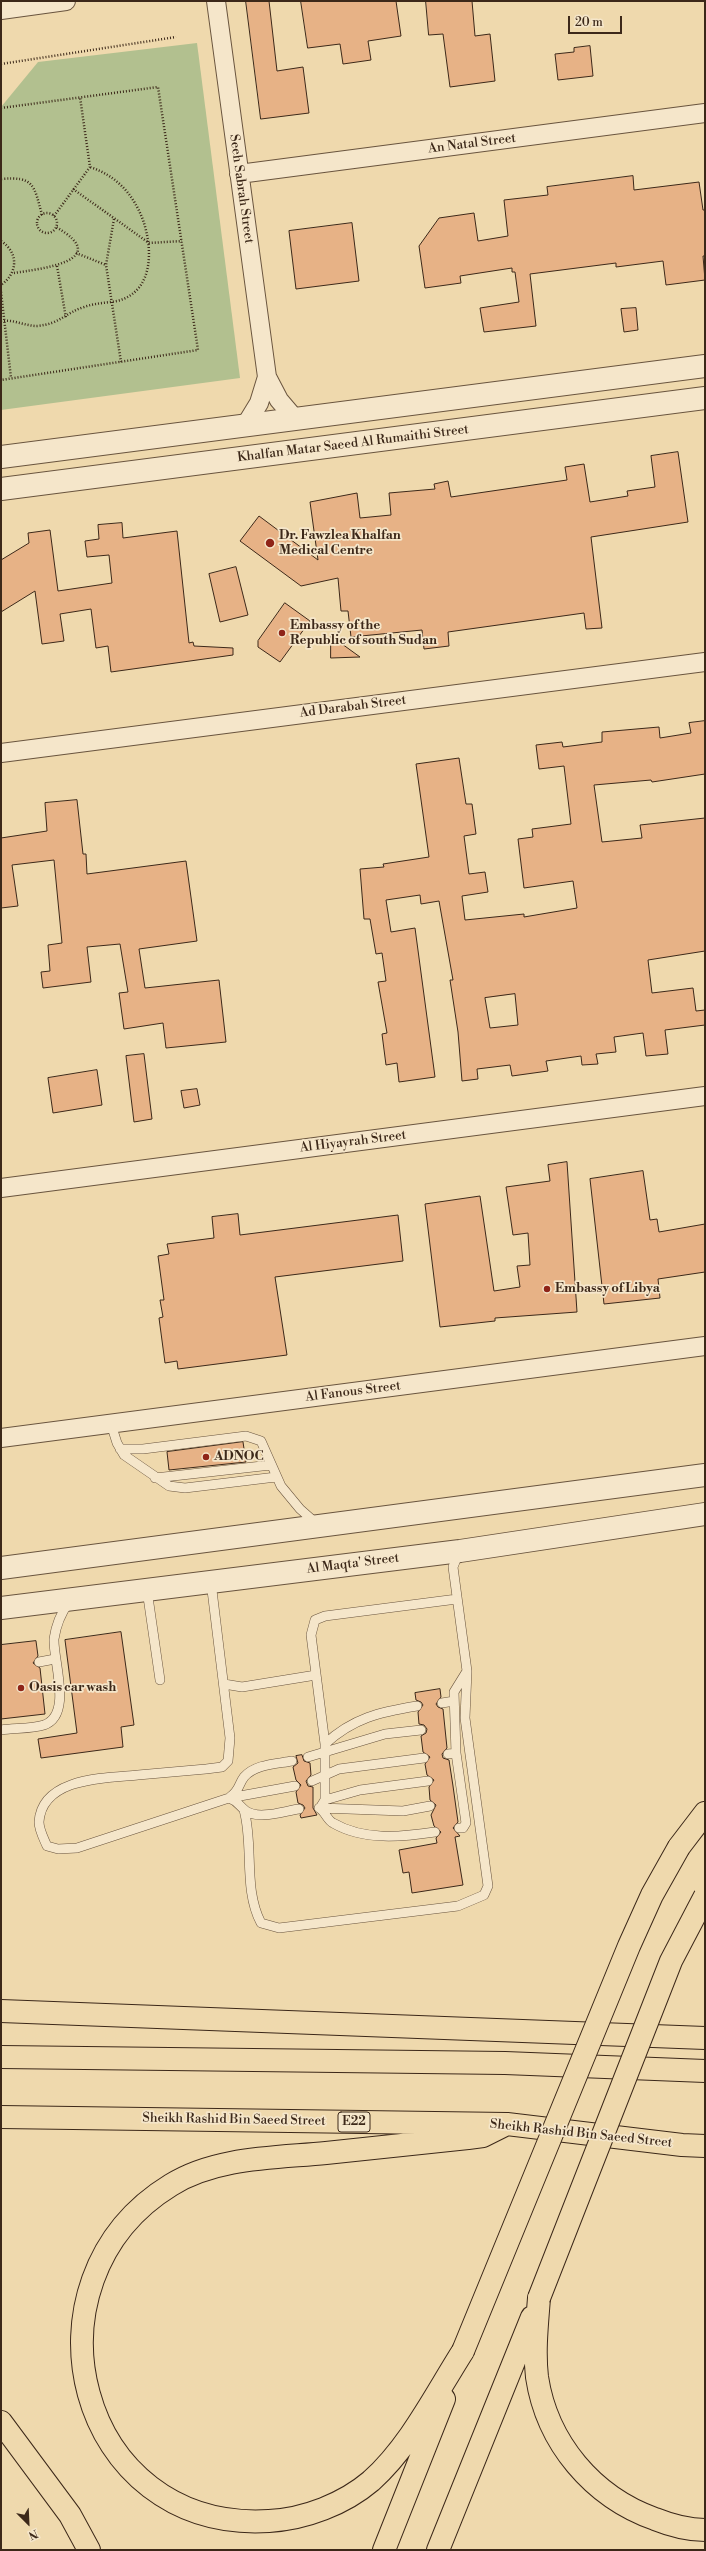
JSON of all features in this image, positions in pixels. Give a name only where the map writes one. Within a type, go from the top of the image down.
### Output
[{"type":"highway","points":[[384,2550],[463,2351],[629,1946],[652,1895],[679,1847],[705,1813]]},
{"type":"highway","points":[[438,2550],[539,2298],[671,1961],[705,1896]]},
{"type":"highway","points":[[1,2011],[705,2038]]},
{"type":"highway","points":[[1,2057],[505,2063],[705,2071]]},
{"type":"highway","name":"Sheikh Rashid Bin Saeed Street","points":[[1,2117],[507,2124],[682,2145],[705,2146]]},
{"type":"highway","points":[[463,2351],[394,2458],[370,2482],[342,2500],[312,2513],[279,2521],[245,2523],[211,2518],[179,2506],[149,2488],[124,2464],[105,2436],[91,2405],[84,2371],[82,2328],[90,2285],[109,2245],[137,2211],[172,2184],[212,2167],[256,2160],[483,2136],[507,2124]]},
{"type":"highway","points":[[682,2145],[705,2152]]},
{"type":"highway","points":[[539,2298],[536,2342],[537,2377],[545,2410],[563,2448],[580,2470],[605,2494],[635,2512],[668,2524],[705,2530]]},
{"type":"highway","points":[[1,2422],[70,2515],[89,2550]]},
{"type":"street","points":[[1,10],[66,1]]},
{"type":"street","name":"Seeh Sabrah Street","points":[[216,1],[266,377],[279,400],[296,420]]},
{"type":"street","name":"An Natal Street","points":[[239,174],[705,113]]},
{"type":"street","points":[[1,457],[705,366]]},
{"type":"street","name":"Seeh Sabrah Street","points":[[245,426],[259,403],[266,377]]},
{"type":"street","name":"Khalfan Matar Saeed Al Rumaithi Street","points":[[1,489],[705,398]]},
{"type":"street","name":"Ad Darabah Street","points":[[1,753],[705,662]]},
{"type":"street","name":"Al Hiyayrah Street","points":[[1,1188],[705,1096]]},
{"type":"street","name":"Al Fanous Street","points":[[1,1438],[705,1346]]},
{"type":"street","points":[[1,1568],[705,1475]]},
{"type":"street","name":"Al Maqta' Street","points":[[1,1608],[460,1551],[705,1514]]},
{"type":"lane","points":[[111,1424],[120,1449],[124,1455],[155,1478],[169,1486],[185,1488],[276,1477]]},
{"type":"lane","points":[[120,1449],[143,1449],[251,1436],[261,1441],[276,1477],[293,1502],[320,1526]]},
{"type":"lane","points":[[155,1478],[271,1465]]},
{"type":"lane","points":[[229,1798],[237,1801],[244,1810],[248,1826],[248,1849],[253,1900],[261,1923],[279,1928],[436,1910],[474,1901],[484,1895],[488,1886],[465,1718],[467,1671],[453,1567],[460,1551]]},
{"type":"lane","points":[[211,1582],[230,1738],[228,1761],[222,1767],[84,1780],[63,1789],[50,1798],[43,1810],[39,1823],[46,1846],[58,1849],[78,1848],[229,1798],[295,1786]]},
{"type":"lane","points":[[147,1590],[160,1680]]},
{"type":"lane","points":[[435,1832],[385,1837],[345,1828],[332,1822],[320,1805],[325,1776],[325,1744],[311,1635],[315,1620],[325,1616],[457,1598]]},
{"type":"lane","points":[[1,1730],[45,1724],[56,1714],[61,1701],[55,1660],[56,1628],[70,1600]]},
{"type":"lane","points":[[39,1662],[55,1660]]},
{"type":"lane","points":[[459,1828],[463,1828],[466,1823],[459,1800],[449,1723],[454,1701],[454,1692],[467,1671]]},
{"type":"lane","points":[[224,1684],[242,1687],[316,1675]]},
{"type":"lane","points":[[442,1703],[454,1701]]},
{"type":"lane","points":[[325,1744],[339,1731],[373,1714],[417,1706]]},
{"type":"lane","points":[[308,1757],[325,1754],[385,1734],[421,1730]]},
{"type":"lane","points":[[312,1781],[339,1769],[424,1758]]},
{"type":"lane","points":[[229,1798],[239,1791],[243,1778],[252,1769],[292,1761]]},
{"type":"lane","points":[[320,1805],[360,1790],[428,1781]]},
{"type":"lane","points":[[320,1805],[403,1811],[430,1806]]},
{"type":"lane","points":[[244,1810],[254,1815],[299,1809]]},
{"type":"path","points":[[1,64],[176,37]]},
{"type":"path","points":[[1,108],[158,87],[198,350],[1,380]]},
{"type":"path","points":[[54,216],[90,167],[80,98]]},
{"type":"path","points":[[3,321],[35,326],[66,318],[82,307],[113,301],[135,292],[145,278],[149,243],[138,206],[114,177],[90,167]]},
{"type":"path","points":[[1,179],[17,178],[30,182],[35,189],[42,214]]},
{"type":"path","points":[[73,189],[149,243],[182,241]]},
{"type":"path","points":[[48,213],[54,216],[57,221],[56,227],[52,232],[46,233],[40,231],[37,226],[38,219],[42,214],[48,213]]},
{"type":"path","points":[[114,219],[106,265],[113,301],[121,362]]},
{"type":"path","points":[[1,286],[14,273],[57,266],[73,257],[76,253],[77,243],[73,237],[56,227]]},
{"type":"path","points":[[1,241],[13,254],[15,263],[14,273]]},
{"type":"path","points":[[76,253],[106,265]]},
{"type":"path","points":[[57,266],[66,318]]},
{"type":"path","points":[[1,292],[3,321],[11,378]]},
{"type":"green space","points":[[197,43],[240,378],[1,410],[1,107],[38,62]]},
{"type":"building","points":[[246,1],[269,1],[277,71],[303,67],[309,113],[261,119]]},
{"type":"building","points":[[301,1],[396,1],[401,36],[368,41],[371,60],[343,64],[340,44],[308,48]]},
{"type":"building","points":[[426,1],[472,1],[475,36],[490,34],[495,81],[450,87],[443,34],[429,35]]},
{"type":"building","points":[[590,46],[593,76],[558,80],[555,54],[574,52],[574,48]]},
{"type":"building","points":[[633,176],[634,190],[699,182],[703,210],[705,210],[705,256],[703,256],[705,280],[666,285],[663,261],[616,267],[616,263],[530,274],[536,326],[484,332],[480,308],[519,302],[515,272],[512,272],[512,268],[460,276],[461,283],[425,288],[419,246],[439,218],[474,213],[478,241],[508,236],[504,200],[548,195],[547,187]]},
{"type":"building","points":[[352,223],[359,281],[296,289],[289,231]]},
{"type":"building","points":[[636,308],[638,330],[624,332],[621,309]]},
{"type":"building","points":[[678,452],[688,522],[591,537],[602,628],[586,629],[584,613],[448,632],[449,646],[424,649],[422,630],[351,637],[348,611],[341,611],[338,578],[301,586],[240,541],[259,516],[318,560],[310,502],[357,493],[360,518],[391,515],[389,493],[435,489],[434,484],[448,481],[451,497],[567,480],[565,467],[584,464],[590,502],[628,496],[627,491],[655,487],[651,456]]},
{"type":"building","points":[[122,523],[123,538],[177,531],[189,643],[193,642],[194,646],[233,648],[233,655],[111,672],[108,646],[96,648],[91,609],[60,614],[64,641],[42,644],[35,591],[1,612],[1,560],[29,543],[28,533],[50,530],[58,591],[112,583],[109,555],[87,557],[85,541],[99,539],[98,525]]},
{"type":"building","points":[[236,567],[248,615],[220,622],[209,574]]},
{"type":"building","name":"Embassy of the Republic of south Sudan","points":[[285,603],[310,621],[280,662],[258,647],[258,641]]},
{"type":"building","points":[[331,636],[360,657],[331,658]]},
{"type":"building","points":[[705,721],[705,774],[652,782],[651,780],[594,785],[602,842],[642,838],[640,825],[705,818],[705,951],[648,960],[652,993],[693,988],[696,1011],[705,1010],[705,1025],[665,1030],[668,1054],[646,1056],[643,1033],[614,1037],[616,1052],[596,1054],[598,1064],[582,1065],[581,1056],[546,1061],[548,1071],[512,1076],[510,1065],[477,1069],[478,1079],[462,1081],[458,1032],[450,980],[453,980],[439,901],[421,904],[420,895],[386,900],[391,932],[415,928],[435,1077],[399,1082],[397,1063],[386,1065],[382,1034],[387,1033],[378,982],[386,981],[382,953],[376,954],[370,919],[364,919],[360,869],[384,867],[383,864],[429,857],[416,764],[459,758],[466,804],[472,804],[476,834],[464,836],[469,874],[485,872],[488,892],[462,896],[465,920],[524,914],[524,917],[577,908],[573,881],[524,888],[518,839],[533,837],[532,829],[571,824],[564,766],[539,769],[536,745],[562,742],[563,747],[602,742],[602,732],[659,727],[660,738],[691,733],[689,723]],"holes":[[[515,994],[518,1025],[490,1028],[485,998]]]},
{"type":"building","points":[[77,800],[83,854],[86,854],[87,874],[186,861],[197,941],[139,949],[145,988],[219,980],[226,1042],[166,1048],[163,1023],[124,1029],[119,993],[128,992],[120,944],[87,947],[91,982],[43,988],[41,972],[50,971],[48,945],[62,943],[54,860],[12,865],[18,906],[1,908],[1,838],[47,831],[45,803]]},
{"type":"building","points":[[144,1054],[152,1119],[134,1122],[126,1056]]},
{"type":"building","points":[[97,1070],[102,1105],[53,1113],[48,1078]]},
{"type":"building","points":[[197,1089],[200,1105],[184,1108],[181,1091]]},
{"type":"building","points":[[567,1162],[577,1312],[495,1318],[495,1321],[440,1327],[425,1204],[480,1196],[494,1291],[520,1287],[517,1266],[530,1265],[528,1233],[513,1235],[506,1187],[550,1181],[548,1165]]},
{"type":"building","points":[[643,1171],[650,1220],[657,1219],[659,1232],[705,1224],[705,1272],[658,1279],[660,1298],[604,1304],[590,1179]]},
{"type":"building","points":[[238,1214],[240,1235],[398,1215],[403,1261],[275,1277],[287,1355],[178,1369],[177,1361],[165,1363],[159,1318],[163,1317],[160,1300],[164,1300],[158,1256],[169,1254],[167,1244],[214,1238],[212,1217]]},
{"type":"building","name":"ADNOC","points":[[243,1442],[246,1462],[169,1470],[167,1452]]},
{"type":"building","points":[[121,1632],[134,1725],[121,1727],[123,1747],[41,1758],[38,1739],[77,1733],[65,1640]]},
{"type":"building","name":"Oasis car wash","points":[[36,1641],[38,1656],[33,1663],[40,1668],[45,1714],[1,1719],[1,1645]]},
{"type":"building","points":[[440,1689],[441,1697],[436,1704],[438,1707],[443,1709],[447,1748],[442,1754],[443,1758],[449,1760],[458,1822],[453,1828],[460,1836],[455,1837],[463,1885],[412,1893],[409,1872],[403,1873],[399,1850],[437,1843],[436,1838],[441,1832],[434,1826],[431,1815],[436,1805],[430,1800],[429,1787],[434,1780],[427,1775],[425,1764],[430,1757],[423,1752],[421,1736],[426,1733],[427,1729],[424,1725],[419,1724],[418,1712],[423,1705],[421,1702],[416,1700],[415,1693]]},
{"type":"building","points":[[302,1755],[304,1761],[310,1763],[311,1775],[306,1781],[308,1786],[313,1787],[313,1808],[317,1815],[301,1818],[300,1815],[305,1808],[303,1805],[298,1803],[296,1792],[301,1785],[296,1780],[293,1767],[298,1763],[296,1756]]},
{"type":"place","name":"Dr. Fawzlea Khalfan Medical Centre","points":[[270,543]]},
{"type":"place","name":"Embassy of the Republic of south Sudan","points":[[282,633]]},
{"type":"place","name":"Embassy of Libya","points":[[547,1289]]},
{"type":"place","name":"ADNOC","points":[[206,1457]]},
{"type":"place","name":"Oasis car wash","points":[[21,1688]]}]
